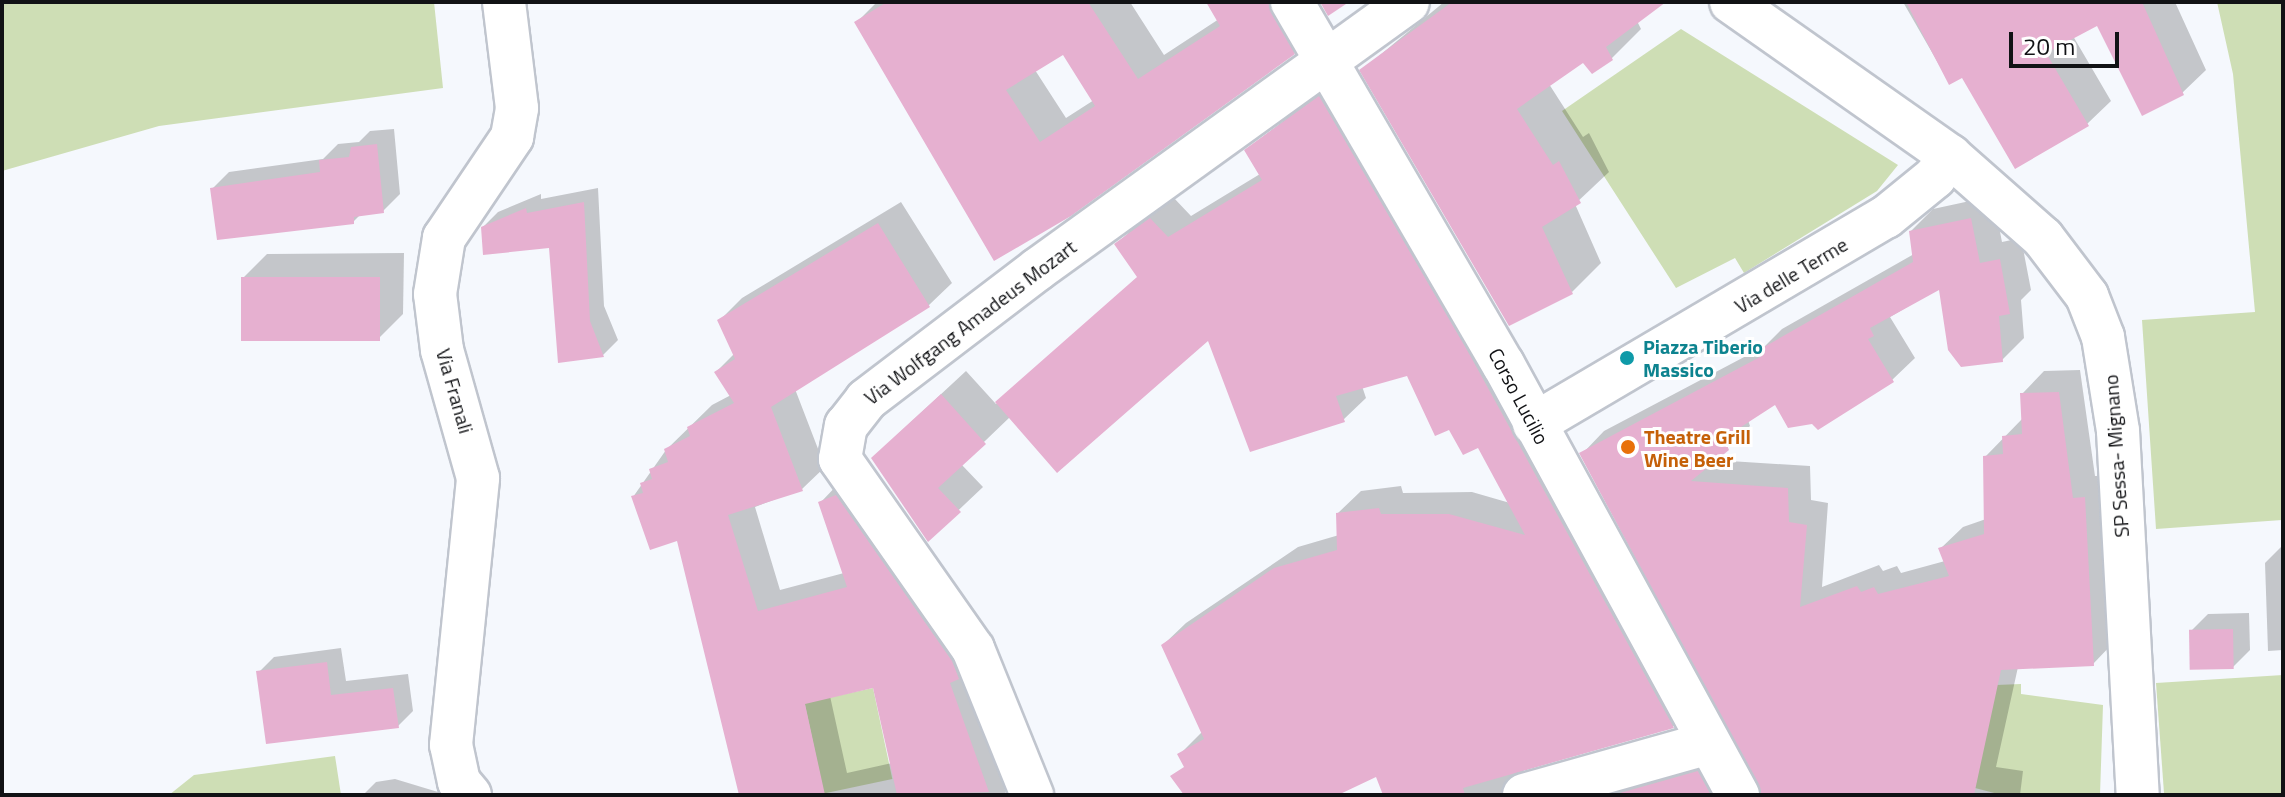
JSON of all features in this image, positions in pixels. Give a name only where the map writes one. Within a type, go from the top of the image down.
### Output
[{"type":"street","name":"Via Franali","points":[[470,795],[455,773],[451,745],[478,478],[442,350],[435,294],[444,238],[512,137],[517,108],[504,2]]},
{"type":"street","name":"Corso Lucilio","points":[[1292,2],[1327,58],[1534,424],[1738,795]]},
{"type":"street","name":"Via Wolfgang Amadeus Mozart","points":[[1032,795],[973,649],[899,538],[847,473],[839,441],[866,400],[1327,58],[1408,2]]},
{"type":"street","name":"SP Sessa- Mignano","points":[[1731,2],[1950,156],[2058,254],[2081,285],[2103,337],[2118,431],[2138,795]]},
{"type":"street","name":"Via delle Terme","points":[[1534,424],[1886,217],[1935,177],[1950,156]]},
{"type":"street","points":[[1524,795],[1709,743]]},
{"type":"green space","points":[[2,2],[434,2],[443,88],[159,126],[2,171]]},
{"type":"green space","points":[[2217,2],[2283,2],[2283,547],[2282,520],[2156,529],[2142,320],[2255,312],[2233,74]]},
{"type":"green space","points":[[1681,29],[1898,165],[1877,191],[1744,273],[1735,258],[1676,288],[1562,111]]},
{"type":"green space","points":[[2283,675],[2283,795],[2164,793],[2156,683]]},
{"type":"green space","points":[[2021,684],[2021,694],[2103,705],[2100,795],[2002,795],[1975,788],[1996,685]]},
{"type":"green space","points":[[873,688],[892,779],[824,794],[805,703]]},
{"type":"green space","points":[[335,756],[341,795],[169,795],[194,775]]},
{"type":"building","points":[[887,2],[1088,2],[1138,79],[1220,26],[1206,2],[1268,2],[1295,54],[1071,216],[994,261],[854,22]],"holes":[[[1063,55],[1095,106],[1040,142],[1006,90]]]},
{"type":"building","points":[[1320,2],[1349,2],[1328,16]]},
{"type":"building","points":[[1452,2],[1666,2],[1606,47],[1613,60],[1592,74],[1583,63],[1517,109],[1553,165],[1559,161],[1581,203],[1542,227],[1573,294],[1509,326],[1359,70]]},
{"type":"building","points":[[1906,2],[2142,2],[2184,95],[2142,116],[2097,26],[2046,53],[2089,126],[2015,169],[1962,78],[1949,85]]},
{"type":"building","points":[[1319,96],[1466,348],[1674,728],[1463,788],[1465,795],[1383,795],[1376,777],[1338,795],[1184,795],[1170,776],[1184,767],[1177,754],[1204,739],[1161,645],[1274,568],[1337,550],[1336,513],[1379,508],[1381,514],[1449,514],[1525,535],[1478,448],[1463,455],[1449,430],[1435,436],[1407,376],[1336,396],[1345,422],[1250,452],[1208,341],[1057,473],[995,402],[1137,277],[1114,244],[1150,218],[1168,237],[1262,180],[1244,150]]},
{"type":"building","points":[[377,144],[384,213],[354,217],[354,224],[217,240],[210,188],[320,172],[319,160],[349,157],[351,147]]},
{"type":"building","points":[[584,202],[590,321],[604,357],[558,363],[549,248],[483,255],[481,227],[526,208],[527,213]]},
{"type":"building","points":[[1971,218],[1980,263],[2000,259],[2010,314],[1999,316],[2003,362],[1961,367],[1948,350],[1939,290],[1870,328],[1874,336],[1868,339],[1894,382],[1818,430],[1812,424],[1788,428],[1775,405],[1724,438],[1729,450],[1691,481],[1788,488],[1789,522],[1807,525],[1800,607],[1857,586],[1861,592],[1874,587],[1878,594],[1949,576],[1938,548],[1984,534],[1983,456],[2003,454],[2002,436],[2022,434],[2020,393],[2059,392],[2073,498],[2085,497],[2094,666],[2001,670],[1974,795],[1762,795],[1579,453],[1760,357],[1757,351],[1913,262],[1909,231]]},
{"type":"building","points":[[878,223],[930,307],[771,407],[803,491],[728,515],[758,611],[847,587],[818,502],[836,495],[952,661],[959,679],[950,683],[989,792],[897,795],[873,688],[805,704],[825,795],[739,795],[677,541],[650,550],[631,496],[643,493],[640,483],[652,479],[649,469],[668,462],[664,449],[690,436],[687,427],[734,403],[714,372],[735,359],[717,320]]},
{"type":"building","points":[[241,277],[380,277],[380,341],[241,341]]},
{"type":"building","points":[[941,394],[986,444],[938,488],[961,512],[928,542],[871,458]]},
{"type":"building","points":[[2233,629],[2234,669],[2190,670],[2189,630]]},
{"type":"building","points":[[327,662],[331,695],[393,688],[399,728],[266,744],[256,671]]},
{"type":"building","points":[[1698,771],[1711,795],[1613,795]]},
{"type":"place","name":"Piazza Tiberio Massico","points":[[1627,358]]},
{"type":"place","name":"Theatre Grill Wine Beer","points":[[1628,447]]}]
